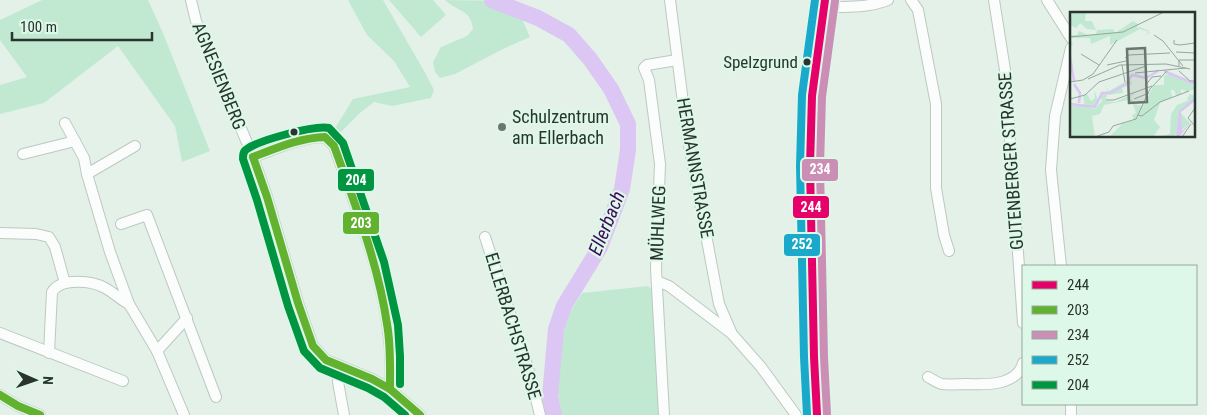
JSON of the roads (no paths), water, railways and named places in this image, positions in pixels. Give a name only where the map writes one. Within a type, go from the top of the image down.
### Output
[{"type":"street","name":"AGNESIENBERG","points":[[191,0],[196,21],[267,197],[309,338],[326,360],[390,389],[420,415]]},
{"type":"street","name":"HERMANNSTRASSE","points":[[670,0],[687,134],[719,304],[732,334]]},
{"type":"street","points":[[816,415],[810,166],[812,96],[825,4],[865,6],[876,5],[888,0]]},
{"type":"street","points":[[912,0],[918,10],[936,104],[936,188],[944,235],[949,251]]},
{"type":"street","name":"GUTENBERGER STRASSE","points":[[994,0],[1005,70],[1022,309]]},
{"type":"street","points":[[1047,0],[1070,36]]},
{"type":"street","points":[[1062,265],[1053,197],[1052,155],[1055,116],[1070,52]]},
{"type":"street","name":"MÜHLWEG","points":[[664,415],[657,281],[660,164],[649,80],[644,68],[647,65],[677,60]]},
{"type":"street","points":[[65,123],[84,158],[110,252],[129,304],[158,351],[184,415]]},
{"type":"street","points":[[252,158],[296,141],[314,137],[325,137],[334,146],[371,250],[381,289],[388,326],[391,366],[390,389]]},
{"type":"street","points":[[24,154],[75,141]]},
{"type":"street","points":[[87,174],[134,146]]},
{"type":"street","points":[[121,224],[148,215],[216,397]]},
{"type":"street","points":[[0,233],[36,234],[50,237],[55,247],[65,283]]},
{"type":"street","name":"ELLERBACHSTRASSE","points":[[485,237],[529,371],[540,415]]},
{"type":"street","name":"HERMANNSTRASSE","points":[[657,281],[677,291],[732,334],[761,367],[796,415]]},
{"type":"street","points":[[49,353],[52,292],[58,286],[65,283],[84,283],[100,286],[129,304]]},
{"type":"street","points":[[158,351],[187,318]]},
{"type":"street","points":[[0,333],[123,381]]},
{"type":"street","points":[[341,367],[338,382],[344,415]]},
{"type":"street","points":[[928,377],[940,384],[985,384],[1008,380],[1022,369]]},
{"type":"street","points":[[0,395],[18,406],[40,415]]},
{"type":"waterway","name":"Ellerbach","points":[[492,0],[538,18],[569,35],[590,59],[611,89],[628,124],[628,150],[622,189],[600,247],[564,306],[556,329],[550,396],[554,415]]},
{"type":"place","name":"Spelzgrund","points":[[807,62]]},
{"type":"place","name":"Schulzentrum am Ellerbach","points":[[502,127]]}]
